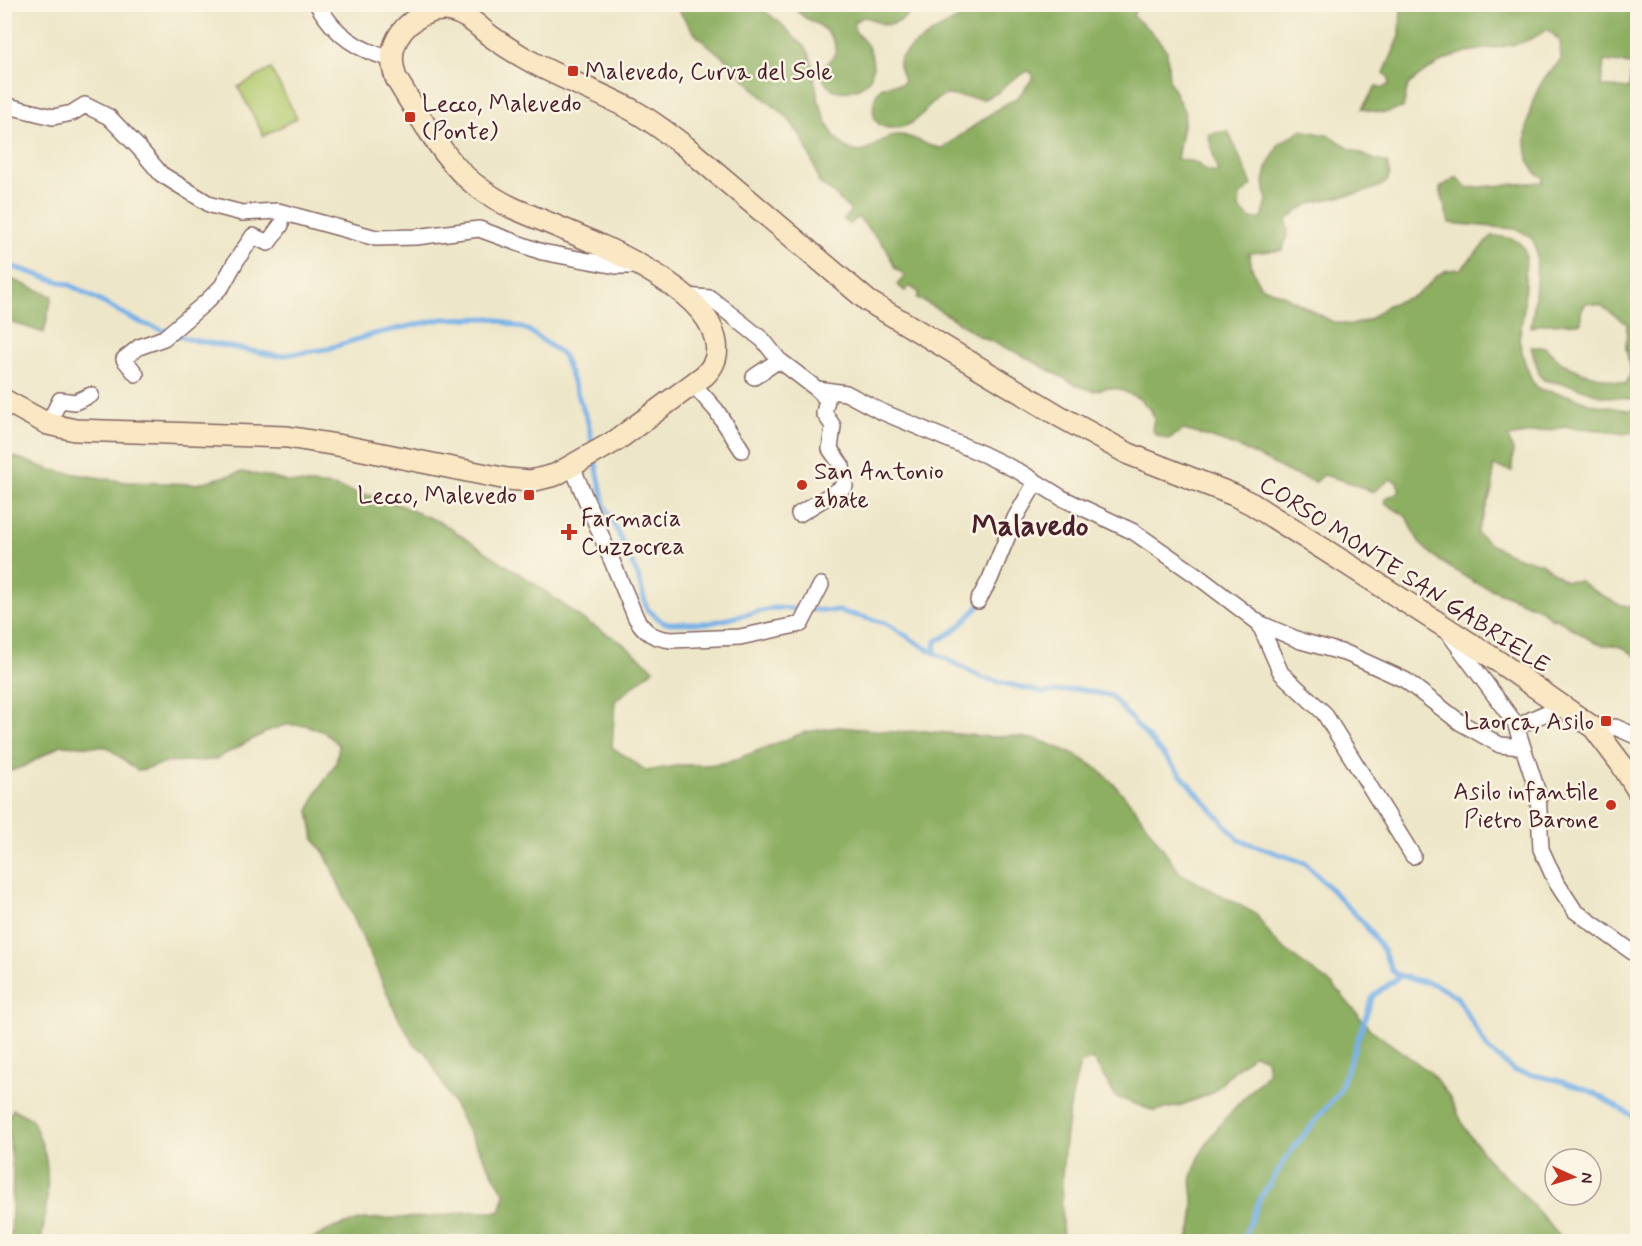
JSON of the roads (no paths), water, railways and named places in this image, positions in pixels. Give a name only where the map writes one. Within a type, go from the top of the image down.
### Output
[{"type":"main road","name":"CORSO MONTE SAN GABRIELE","points":[[393,59],[394,47],[399,37],[406,27],[422,15],[440,9],[456,12],[462,10],[491,36],[531,62],[635,111],[704,161],[868,302],[1060,417],[1139,459],[1252,504],[1445,627],[1566,708],[1598,733],[1638,791]]},
{"type":"main road","points":[[4,400],[48,424],[75,430],[287,437],[520,480],[542,479],[555,475],[617,440],[713,367],[717,356],[717,344],[710,323],[685,296],[667,282],[599,245],[510,207],[463,175],[441,150],[407,99],[396,78],[393,59]]},
{"type":"street","points":[[317,4],[324,18],[357,47],[393,59]]},
{"type":"street","points":[[4,105],[53,117],[72,113],[85,105],[109,117],[140,148],[161,174],[211,205],[242,213],[278,211],[376,238],[416,237],[479,229],[542,252],[616,266],[640,266]]},
{"type":"street","points":[[136,374],[124,358],[139,347],[170,333],[222,286],[253,236],[268,243],[281,225]]},
{"type":"street","points":[[685,296],[710,298],[763,340],[779,360],[817,389],[827,400],[824,414],[833,426],[830,449],[842,466],[845,486],[799,514]]},
{"type":"street","points":[[754,377],[779,360]]},
{"type":"street","points":[[693,384],[716,410],[742,450]]},
{"type":"street","points":[[817,389],[846,393],[880,411],[1020,472],[1062,498],[1134,532],[1259,623],[1301,640],[1348,654],[1405,680],[1461,723],[1500,745],[1522,747]]},
{"type":"street","points":[[48,424],[60,400],[75,402],[91,395]]},
{"type":"street","points":[[573,465],[636,618],[643,629],[651,635],[671,640],[740,637],[801,624],[818,591]]},
{"type":"street","points":[[978,601],[1016,518],[1036,482]]},
{"type":"street","points":[[1259,623],[1281,674],[1324,713],[1413,855]]},
{"type":"street","points":[[1445,627],[1515,723],[1538,793],[1541,849],[1556,882],[1575,911],[1638,956]]},
{"type":"street","points":[[1517,728],[1553,710],[1566,708]]},
{"type":"street","points":[[1598,733],[1615,727],[1638,737]]},
{"type":"street","points":[[1619,942],[1638,938]]},
{"type":"waterway","points":[[4,264],[70,285],[139,322],[188,339],[278,356],[327,349],[374,334],[442,319],[492,318],[528,330],[563,355],[588,422],[593,447]]},
{"type":"waterway","points":[[595,459],[604,503],[638,576],[647,609],[664,623],[710,623],[774,608],[838,611],[886,623],[927,649],[983,678],[1045,693],[1078,689],[1111,696],[1239,840],[1305,863],[1363,922],[1383,950],[1392,971],[1400,976],[1434,984],[1457,997],[1488,1049],[1514,1071],[1557,1080],[1592,1092],[1638,1119]]},
{"type":"waterway","points":[[935,653],[936,641],[964,622],[979,606]]},
{"type":"waterway","points":[[1242,1242],[1259,1200],[1293,1148],[1339,1092],[1373,996],[1400,976]]},
{"type":"place","name":"Malevedo, Curva del Sole","points":[[573,71]]},
{"type":"place","name":"Lecco, Malevedo (Ponte)","points":[[410,117]]},
{"type":"place","name":"San Antonio abate","points":[[802,485]]},
{"type":"place","name":"Lecco, Malevedo","points":[[529,495]]},
{"type":"place","name":"Farmacia Cuzzocrea","points":[[569,532]]},
{"type":"place","name":"Laorca, Asilo","points":[[1606,721]]},
{"type":"place","name":"Asilo infantile Pietro Barone","points":[[1611,805]]},
{"type":"district","name":"Malavedo","points":[[1030,525]]}]
